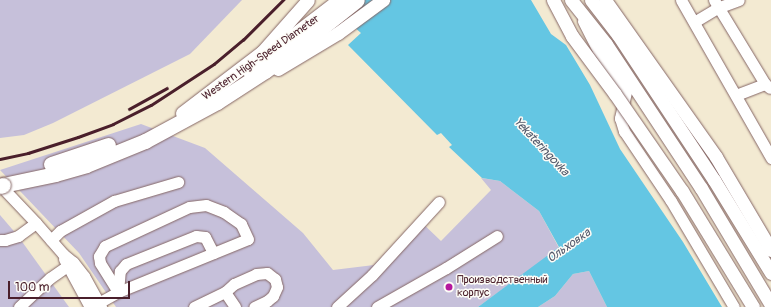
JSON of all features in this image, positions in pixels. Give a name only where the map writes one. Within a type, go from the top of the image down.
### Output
[{"type":"highway","name":"Western High-Speed Diameter","points":[[0,177],[53,164],[91,151],[141,133],[182,113],[231,82],[340,0]]},
{"type":"highway","name":"Western High-Speed Diameter","points":[[0,186],[55,174],[86,165],[145,141],[217,102],[286,56],[357,0]]},
{"type":"main road","points":[[182,113],[262,52],[308,0]]},
{"type":"main road","points":[[217,102],[267,76],[338,33],[383,0]]},
{"type":"main road","points":[[553,0],[572,36],[615,94],[682,191],[753,307]]},
{"type":"main road","points":[[572,0],[606,44],[697,182],[771,305]]},
{"type":"main road","points":[[591,0],[618,35],[714,180],[771,273]]},
{"type":"main road","points":[[605,0],[716,157],[771,250]]},
{"type":"street","points":[[566,0],[577,10],[598,50],[626,92],[620,118],[624,131],[671,201],[734,307]]},
{"type":"street","points":[[681,0],[736,94],[771,158]]},
{"type":"street","points":[[694,22],[716,4],[739,0]]},
{"type":"street","points":[[716,4],[768,86],[736,94]]},
{"type":"street","points":[[51,240],[60,231],[114,201],[178,182]]},
{"type":"street","points":[[0,186],[36,222],[63,254],[73,262],[84,276],[96,306]]},
{"type":"street","points":[[337,307],[372,274],[439,202]]},
{"type":"street","points":[[96,306],[118,292],[248,239],[241,224],[224,212],[206,205],[189,207],[105,246],[101,250],[99,256],[100,263],[118,292]]},
{"type":"street","points":[[0,240],[18,236],[36,222]]},
{"type":"street","points":[[118,292],[120,271],[126,264],[200,235],[208,242],[213,253]]},
{"type":"street","points":[[377,307],[446,268],[496,236]]},
{"type":"street","points":[[63,254],[67,266],[96,306]]},
{"type":"street","points":[[24,305],[50,278],[67,266]]},
{"type":"street","points":[[194,307],[225,292],[234,284],[256,274],[267,274],[274,279],[277,287],[273,296],[254,307]]},
{"type":"street","points":[[225,292],[235,307]]},
{"type":"shaded area","points":[[0,0],[242,0],[190,54],[53,123],[24,135],[0,138]]},
{"type":"shaded area","points":[[141,124],[205,148],[303,233],[333,270],[374,265],[418,219],[441,241],[491,190],[481,178],[500,181],[539,211],[559,248],[478,307],[116,307],[79,253],[0,170]]},
{"type":"shaded area","points":[[0,215],[18,236],[69,307],[0,307]]},
{"type":"shaded area","points":[[589,271],[607,307],[538,307],[555,296],[573,274]]},
{"type":"water","points":[[351,0],[531,0],[551,34],[566,45],[590,85],[620,149],[683,242],[722,307],[607,307],[589,271],[573,274],[555,296],[538,307],[478,307],[559,247],[539,211],[500,181],[482,178],[449,147],[452,145],[441,133],[437,135],[348,45],[361,33],[353,26],[361,12]]},
{"type":"railway","points":[[0,159],[28,153],[78,137],[113,124],[151,105],[214,64],[243,40],[283,0]]},
{"type":"railway","points":[[129,109],[167,88]]},
{"type":"place","name":"Производственный корпус","points":[[449,287]]},
{"type":"water label","name":"Yekateringovka","points":[[541,147]]},
{"type":"water label","name":"Ольховка","points":[[569,246]]}]
